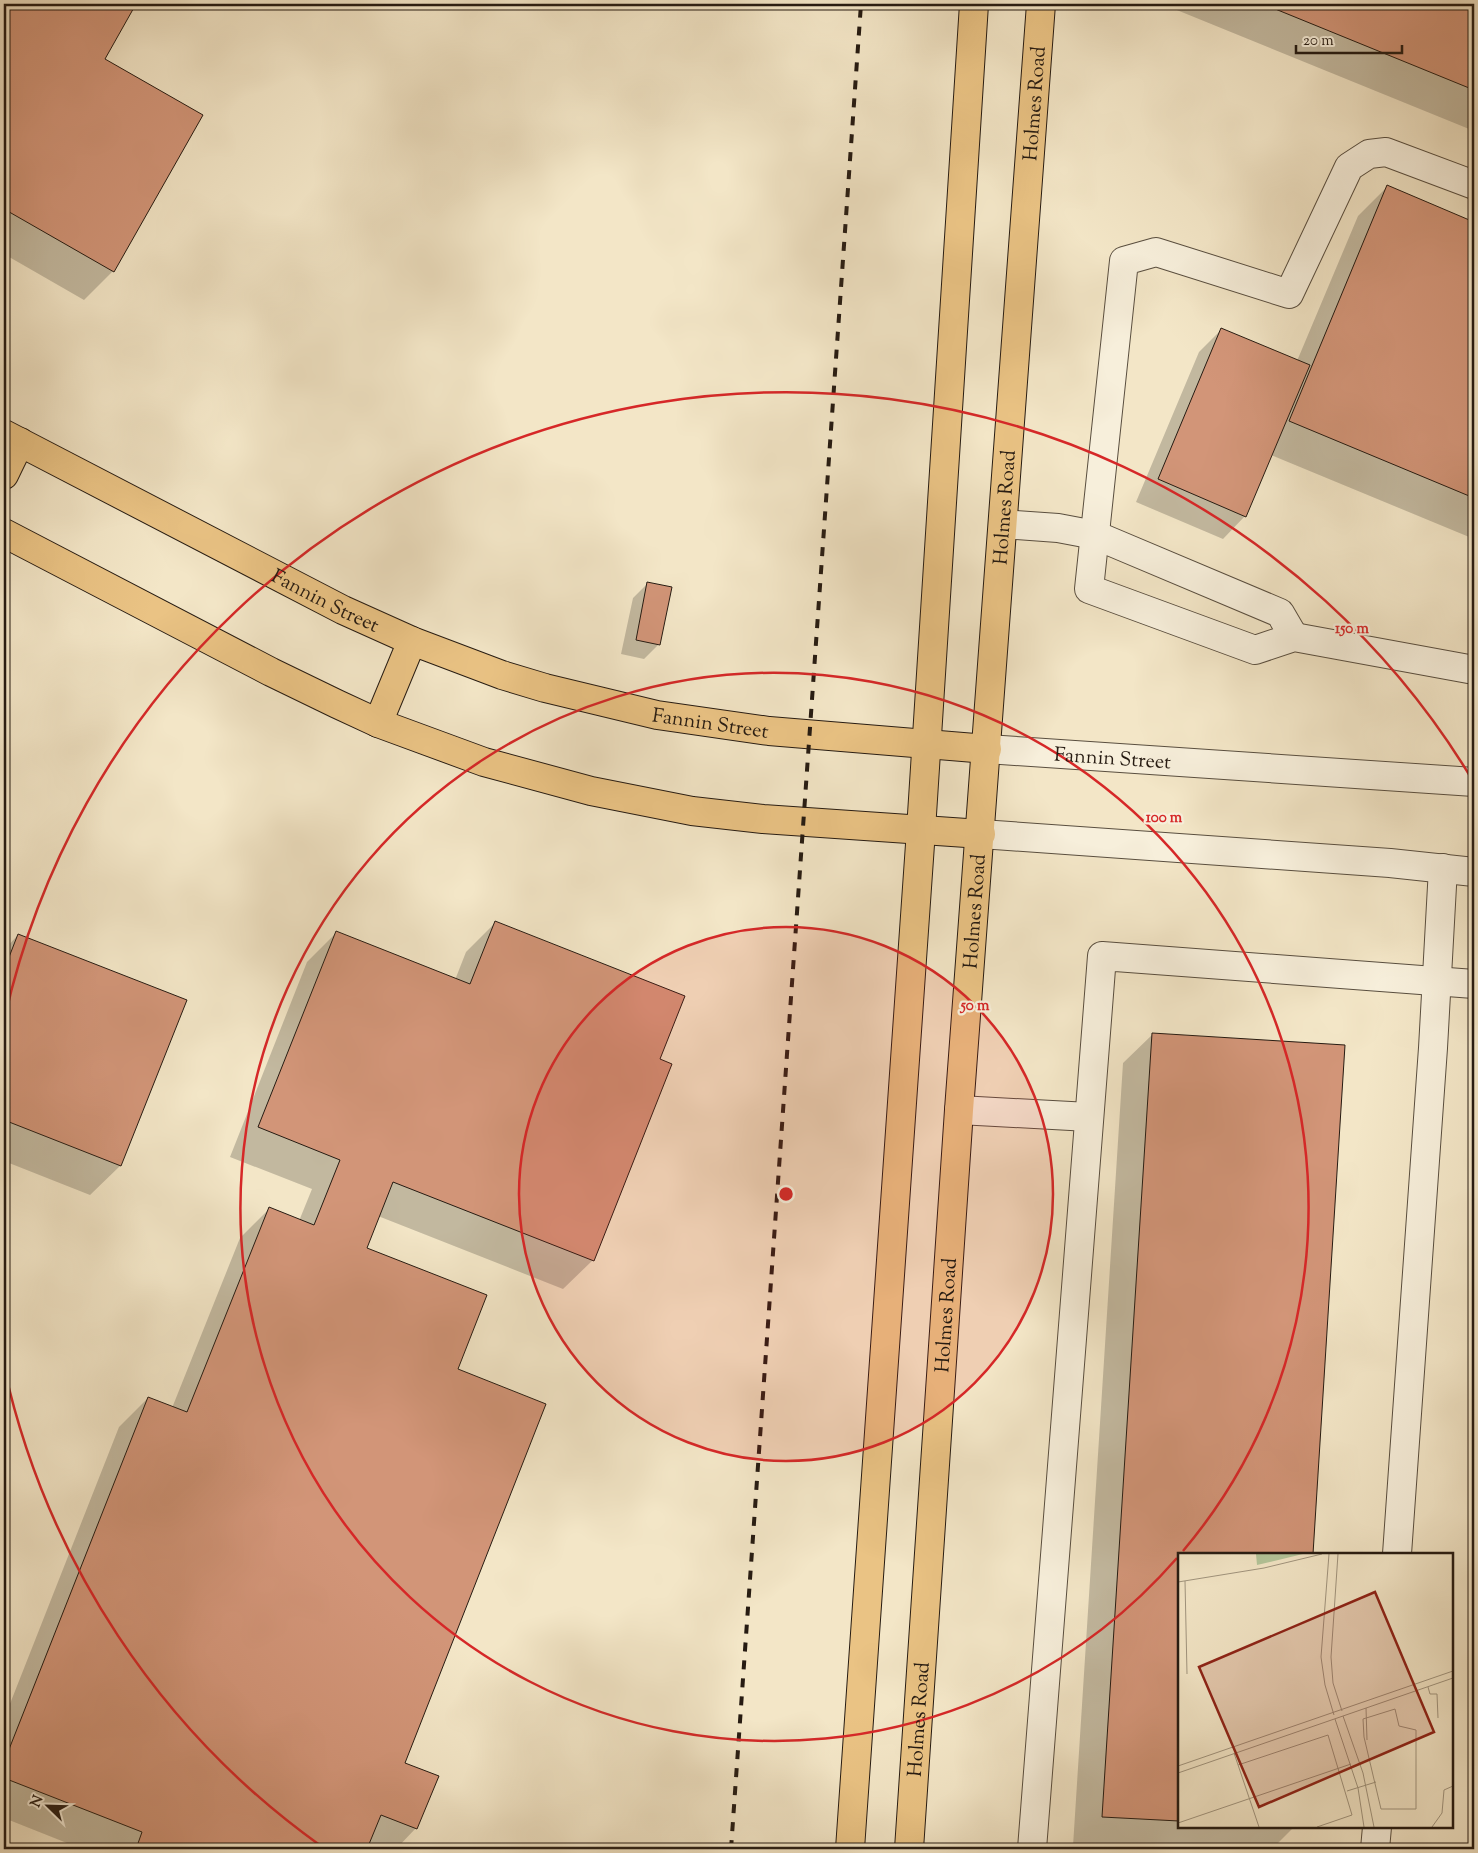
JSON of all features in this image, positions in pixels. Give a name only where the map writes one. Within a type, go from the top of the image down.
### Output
[{"type":"main road","points":[[850,1849],[921,830],[974,4]]},
{"type":"main road","name":"Holmes Road","points":[[909,1849],[960,1110],[1041,4]]},
{"type":"main road","points":[[4,475],[12,438]]},
{"type":"main road","name":"Fannin Street","points":[[12,438],[304,591],[412,641],[462,661],[528,683],[657,715],[769,731],[987,750]]},
{"type":"main road","points":[[4,533],[271,672],[378,723],[484,762],[591,791],[692,812],[981,834]]},
{"type":"main road","points":[[378,723],[412,641]]},
{"type":"street","points":[[1474,186],[1386,152],[1369,154],[1348,167],[1289,294],[1156,252],[1124,260],[1089,590],[1255,650],[1294,637],[1474,670]]},
{"type":"street","points":[[1003,524],[1058,528],[1095,535],[1280,613],[1294,637]]},
{"type":"street","name":"Fannin Street","points":[[987,750],[1474,782]]},
{"type":"street","points":[[981,834],[1390,862],[1474,872]]},
{"type":"street","points":[[1397,1553],[1437,980],[1443,868]]},
{"type":"street","points":[[1032,1849],[1102,956],[1474,984]]},
{"type":"street","points":[[960,1110],[1089,1118]]},
{"type":"street","points":[[1375,1849],[1377,1828]]},
{"type":"building","points":[[4,4],[136,4],[105,59],[203,115],[114,272],[4,209]]},
{"type":"building","points":[[1263,4],[1474,4],[1474,90]]},
{"type":"building","points":[[1387,185],[1474,222],[1474,498],[1289,421]]},
{"type":"building","points":[[1221,328],[1310,365],[1246,517],[1158,479]]},
{"type":"building","points":[[647,582],[672,587],[660,645],[636,640]]},
{"type":"building","points":[[495,921],[685,996],[660,1059],[672,1064],[594,1261],[393,1182],[367,1248],[487,1295],[458,1369],[546,1404],[405,1763],[439,1776],[417,1829],[381,1815],[367,1849],[136,1849],[142,1832],[4,1778],[4,1762],[148,1397],[187,1412],[269,1207],[314,1225],[340,1160],[258,1127],[336,931],[470,984]]},
{"type":"building","points":[[18,934],[187,1000],[121,1166],[4,1120],[4,970]]},
{"type":"building","points":[[1152,1033],[1345,1045],[1313,1553],[1178,1553],[1178,1821],[1102,1817]]},
{"type":"railway","points":[[731,1849],[861,4]]}]
